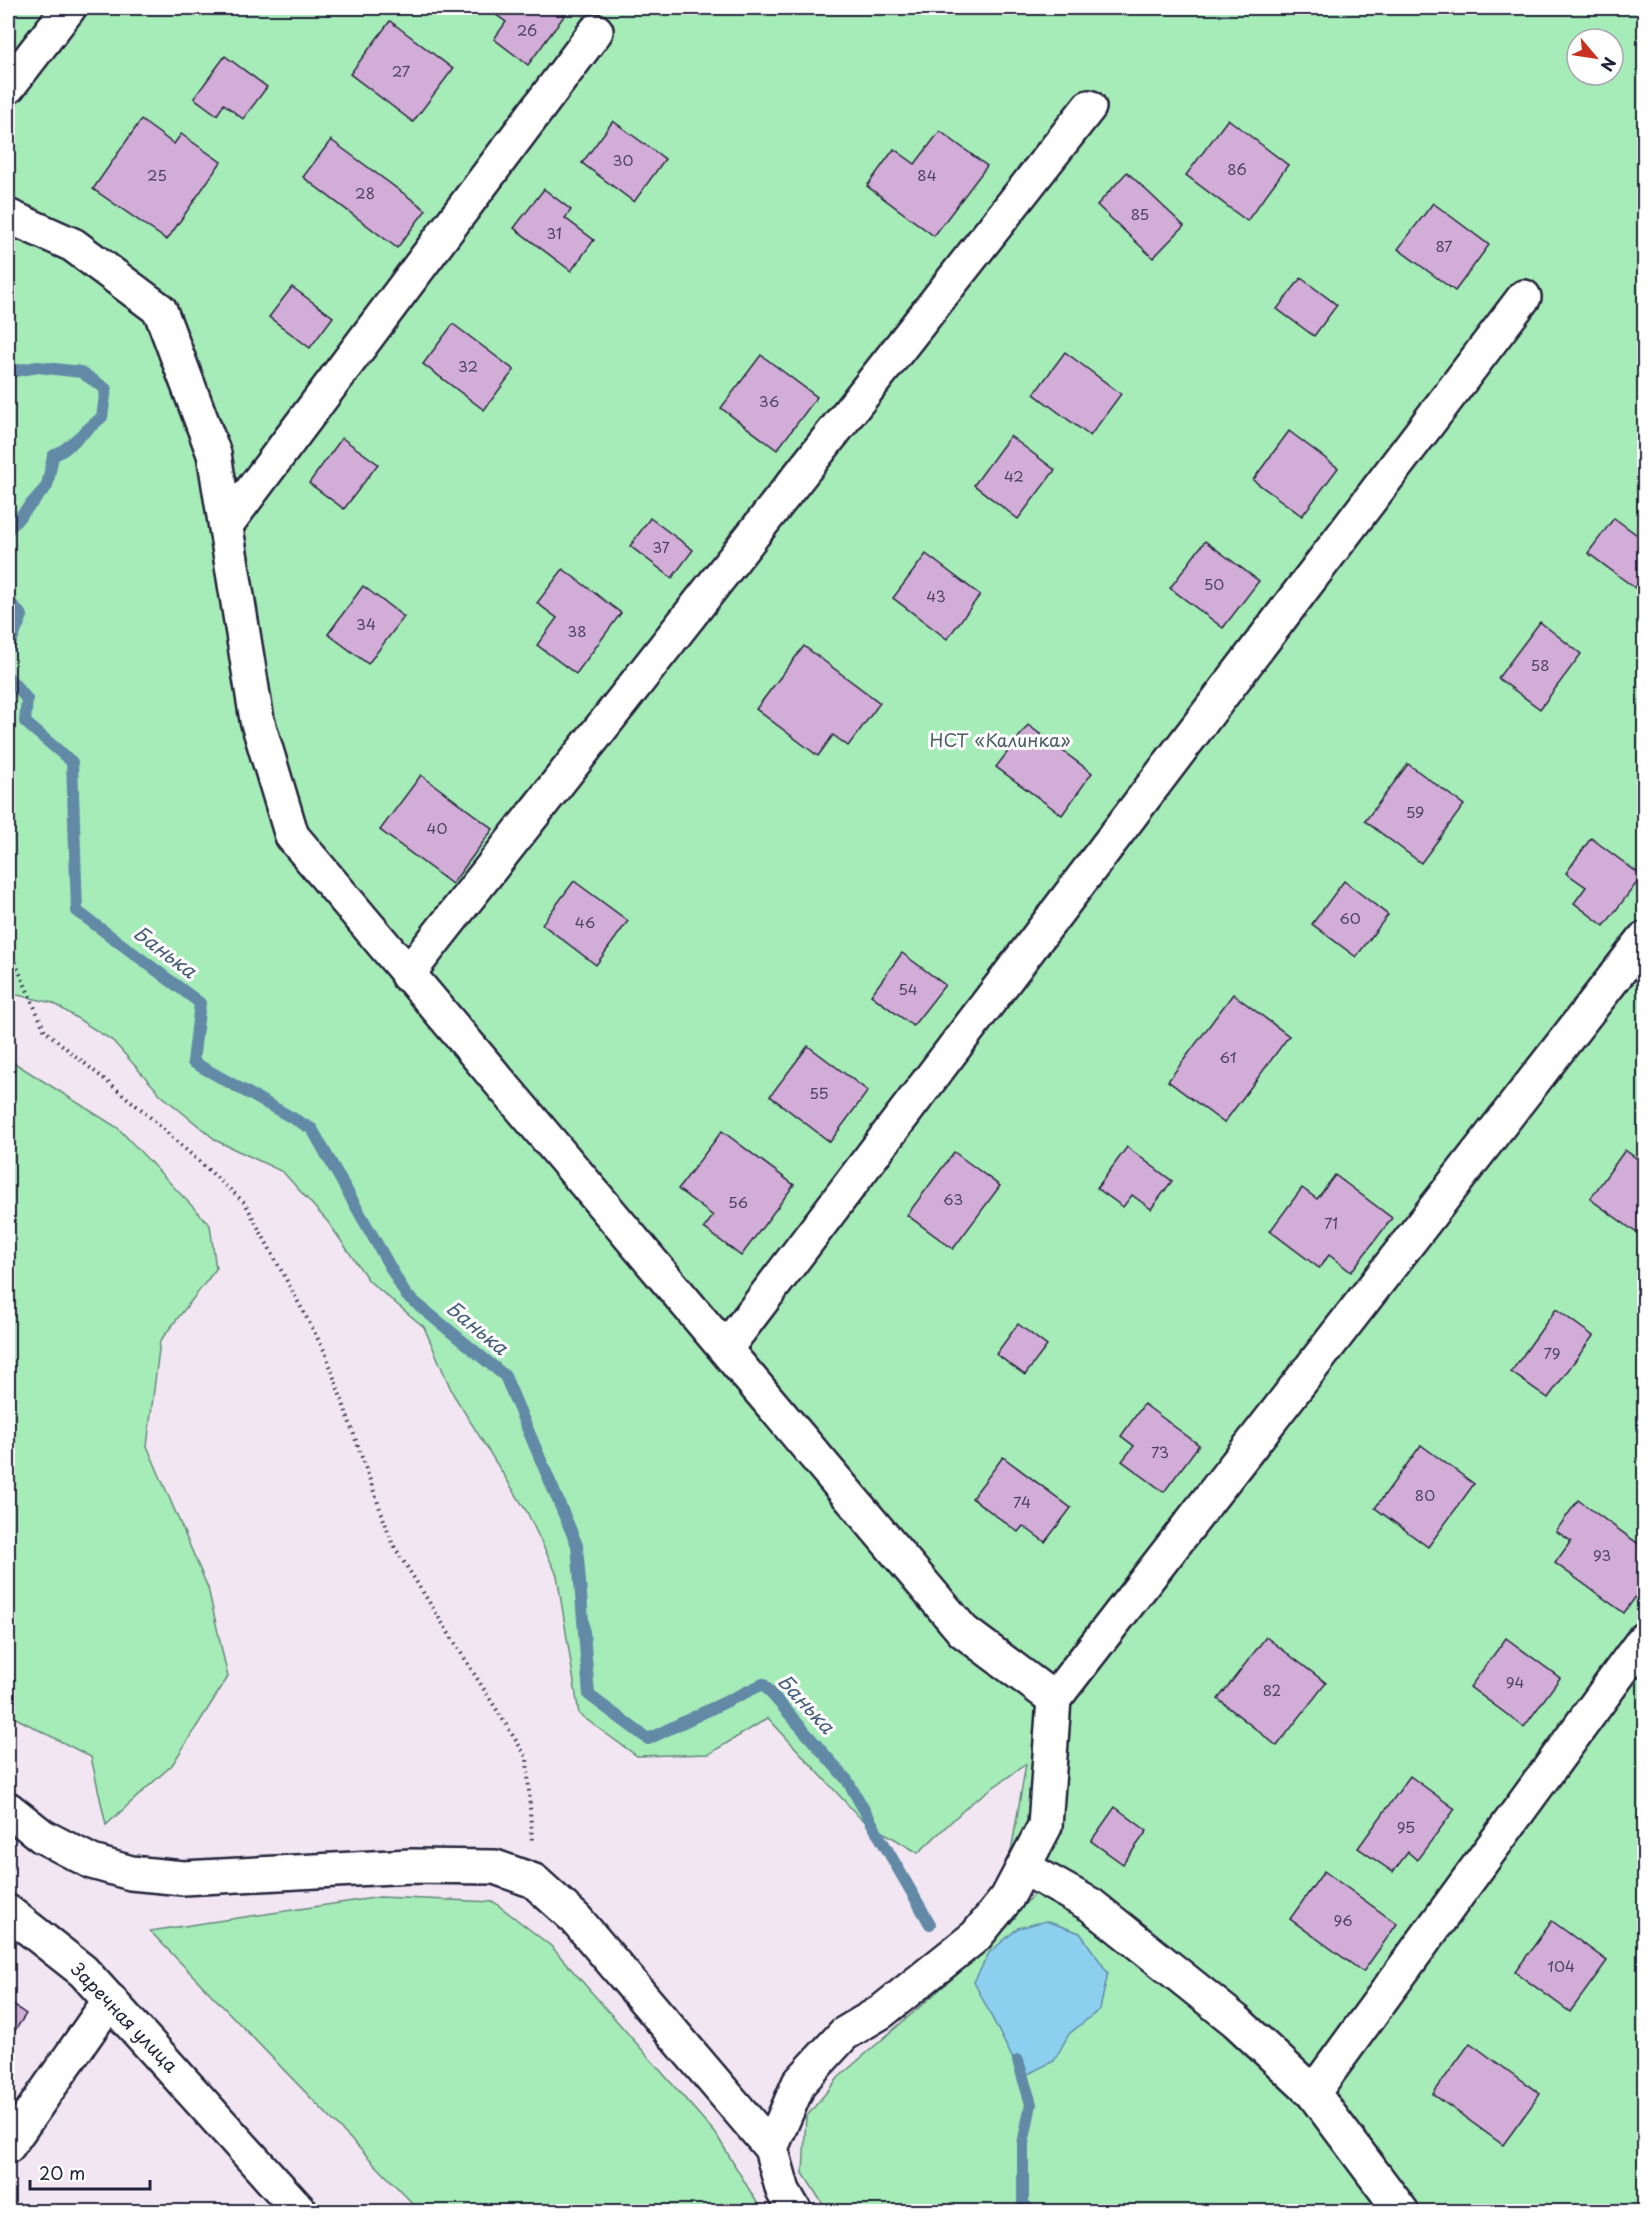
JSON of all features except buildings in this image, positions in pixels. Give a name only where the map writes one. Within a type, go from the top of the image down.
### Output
[{"type":"street","points":[[8,87],[69,8]]},
{"type":"street","points":[[226,525],[596,31]]},
{"type":"street","points":[[407,975],[1089,107]]},
{"type":"street","points":[[8,216],[73,245],[160,310],[214,454],[257,720],[292,836],[963,1631],[1054,1699]]},
{"type":"street","points":[[726,1348],[1524,297]]},
{"type":"street","points":[[771,2148],[799,2083],[844,2034],[881,2012],[976,1936],[1006,1898],[1045,1826],[1054,1699],[1644,939]]},
{"type":"street","points":[[1313,2093],[1644,1639]]},
{"type":"street","points":[[8,1809],[42,1836],[82,1857],[131,1873],[183,1878],[411,1866],[495,1867],[534,1881],[576,1919],[771,2148],[783,2191],[795,2211]]},
{"type":"street","points":[[1023,1866],[1091,1905],[1236,2021],[1313,2093],[1402,2211]]},
{"type":"street","name":"Заречная улица","points":[[8,1912],[83,1971],[301,2211]]},
{"type":"street","points":[[8,2146],[110,2000]]},
{"type":"path","points":[[8,946],[45,1031],[142,1110],[245,1203],[325,1352],[392,1543],[527,1758],[534,1881]]},
{"type":"green space","name":"НСТ «Калинка»","points":[[8,8],[1644,8],[1644,2211],[827,2211],[803,2173],[806,2117],[839,2077],[976,1958],[1035,1893],[1006,1881],[1026,1764],[970,1804],[918,1853],[860,1818],[768,1718],[709,1754],[637,1756],[579,1714],[557,1575],[527,1512],[453,1394],[424,1327],[369,1281],[328,1222],[283,1172],[217,1141],[161,1095],[113,1041],[53,1003],[8,993]]},
{"type":"green space","points":[[8,1059],[118,1128],[210,1225],[216,1269],[160,1341],[147,1446],[208,1588],[228,1677],[172,1765],[106,1825],[91,1757],[8,1714]]},
{"type":"green space","points":[[380,1897],[494,1902],[551,1946],[716,2134],[762,2211],[420,2211],[150,1931]]},
{"type":"water","points":[[1046,1921],[1080,1933],[1108,1973],[1100,2009],[1069,2034],[1054,2061],[1022,2077],[974,1982],[989,1953],[1018,1928]]},
{"type":"waterway","name":"Банька","points":[[8,372],[38,367],[81,372],[106,389],[102,417],[65,449],[53,456],[47,486],[8,530]]},
{"type":"waterway","name":"Банька","points":[[8,600],[22,616],[8,649]]},
{"type":"waterway","name":"Банька","points":[[8,677],[27,699],[25,722],[72,762],[77,911],[200,1003],[193,1062],[312,1129],[406,1295],[505,1376],[577,1545],[589,1695],[648,1739],[763,1684],[847,1780],[930,1924]]},
{"type":"waterway","name":"Банька","points":[[1018,2061],[1031,2104],[1023,2144],[1023,2204],[1033,2212]]}]
